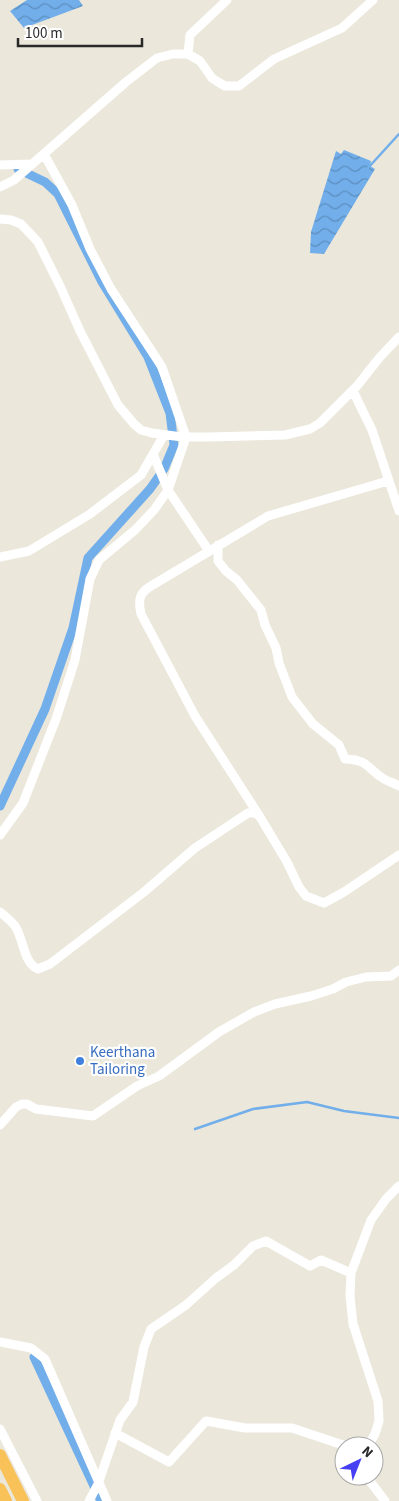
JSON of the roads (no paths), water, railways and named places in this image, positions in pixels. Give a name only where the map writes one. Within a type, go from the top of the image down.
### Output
[{"type":"highway","points":[[0,1455],[23,1501]]},
{"type":"highway","points":[[0,1489],[6,1501]]},
{"type":"street","points":[[188,54],[190,35],[227,0]]},
{"type":"street","points":[[0,187],[14,180],[157,58],[173,54],[188,54],[200,60],[212,78],[218,82],[225,86],[239,86],[274,59],[342,28],[373,0]]},
{"type":"street","points":[[0,835],[23,803],[56,719],[75,660],[90,579],[94,568],[106,553],[135,530],[154,510],[168,490],[184,437],[162,367],[107,281],[90,249],[72,205],[44,154]]},
{"type":"street","points":[[0,165],[31,164]]},
{"type":"street","points":[[0,219],[11,220],[21,224],[38,242],[80,332],[118,406],[141,430],[184,437],[285,435],[310,429],[320,423],[353,391],[399,337]]},
{"type":"street","points":[[353,391],[372,430],[399,511]]},
{"type":"street","points":[[0,556],[29,551],[90,514],[141,475],[164,435]]},
{"type":"street","points":[[153,454],[168,490],[209,551]]},
{"type":"street","points":[[388,481],[268,516],[143,591],[138,603],[141,614],[194,716],[260,817],[287,862],[299,887],[306,896],[324,903],[344,892],[399,855]]},
{"type":"street","points":[[218,546],[218,561],[237,580],[261,610],[292,697],[313,724],[328,734],[339,745],[345,759],[359,760],[384,779],[399,786]]},
{"type":"street","points":[[0,912],[15,927],[32,966],[38,970],[144,892],[215,834],[248,813],[256,814],[260,817]]},
{"type":"street","points":[[0,1125],[16,1107],[22,1104],[36,1109],[93,1116],[137,1086],[159,1076],[219,1032],[254,1012],[295,998],[311,996],[333,989],[346,982],[366,977],[391,976],[399,970]]},
{"type":"street","points":[[374,1436],[379,1421],[378,1402],[353,1324],[350,1296],[351,1273],[371,1220],[386,1198],[399,1186]]},
{"type":"street","points":[[89,1501],[98,1484],[120,1420],[133,1402],[144,1347],[151,1329],[186,1305],[216,1278],[234,1265],[253,1246],[266,1241],[310,1266],[321,1260],[351,1273]]},
{"type":"street","points":[[0,1342],[31,1348],[45,1359],[107,1501]]},
{"type":"street","points":[[115,1434],[170,1462],[206,1421],[245,1428],[292,1428],[334,1442]]},
{"type":"street","points":[[0,1429],[37,1501]]},
{"type":"street","points":[[373,1486],[384,1501]]},
{"type":"water","points":[[27,0],[79,0],[83,6],[24,28],[10,11]]},
{"type":"water","points":[[344,150],[371,161],[370,166],[375,169],[324,254],[310,253],[311,232],[336,151],[341,154]]},
{"type":"waterway","points":[[368,168],[399,134]]},
{"type":"waterway","points":[[0,806],[45,709],[73,628],[88,558],[150,489],[164,469],[174,445],[170,413],[148,357],[102,282],[58,194],[45,182],[18,169]]},
{"type":"waterway","points":[[195,1129],[253,1109],[307,1102],[344,1111],[399,1118]]},
{"type":"waterway","points":[[34,1357],[101,1501]]},
{"type":"place","name":"Keerthana Tailoring","points":[[80,1061]]}]
